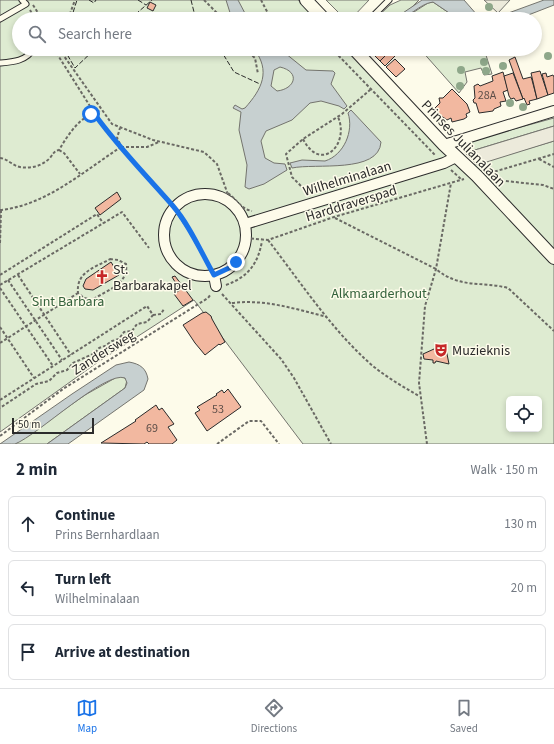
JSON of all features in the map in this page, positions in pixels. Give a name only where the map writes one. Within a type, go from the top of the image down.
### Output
[{"type":"street","points":[[306,0],[317,12]]},
{"type":"street","name":"Prinses Julianalaan","points":[[361,56],[456,157],[483,178],[554,258]]},
{"type":"street","points":[[444,145],[554,111]]},
{"type":"street","name":"Wilhelminalaan","points":[[245,224],[444,163],[456,157]]},
{"type":"street","points":[[198,194],[226,195],[238,209],[245,224],[246,238],[241,255],[229,268],[214,275],[200,276],[187,272],[176,264],[168,253],[164,240],[164,226],[173,207],[189,196],[198,194]]},
{"type":"street","points":[[214,275],[218,289]]},
{"type":"lane","points":[[13,12],[26,4],[22,0]]},
{"type":"lane","points":[[377,12],[389,0]]},
{"type":"lane","points":[[0,20],[12,13]]},
{"type":"lane","points":[[0,63],[23,59],[27,56]]},
{"type":"path","points":[[71,12],[75,0]]},
{"type":"path","points":[[204,0],[216,12]]},
{"type":"path","points":[[261,0],[267,12]]},
{"type":"path","points":[[32,4],[37,12]]},
{"type":"path","points":[[58,56],[105,130],[173,207],[189,230],[214,275]]},
{"type":"path","points":[[64,56],[101,111],[112,124],[160,141],[191,148],[210,156],[217,164],[226,195],[243,207],[256,211]]},
{"type":"path","points":[[253,56],[258,74]]},
{"type":"path","points":[[339,56],[444,163]]},
{"type":"path","points":[[314,202],[292,177],[286,154],[303,139],[351,107],[382,79]]},
{"type":"path","points":[[0,158],[20,167],[33,168],[49,159],[56,150],[59,150],[69,133],[93,112],[101,111]]},
{"type":"path","points":[[303,139],[310,151],[317,155],[322,156],[328,153],[337,145],[341,135],[341,124],[338,117]]},
{"type":"path","points":[[120,128],[117,138],[121,147]]},
{"type":"path","points":[[0,243],[0,210],[17,209],[48,196],[121,147],[147,147],[160,141]]},
{"type":"path","points":[[59,150],[64,153],[80,174]]},
{"type":"path","points":[[483,178],[554,154]]},
{"type":"path","points":[[539,158],[554,167]]},
{"type":"path","points":[[483,178],[543,185],[554,189]]},
{"type":"path","name":"Harddraverspad","points":[[246,238],[262,241],[268,240],[334,217],[462,180]]},
{"type":"path","points":[[427,444],[420,396],[425,306],[436,269],[452,183]]},
{"type":"path","points":[[53,366],[0,286],[122,212],[149,248]]},
{"type":"path","points":[[0,275],[97,214],[104,223]]},
{"type":"path","points":[[334,217],[436,269],[445,276],[475,285],[508,288],[554,331]]},
{"type":"path","points":[[268,240],[328,318],[364,359],[399,384],[420,396]]},
{"type":"path","name":"Zandersweg","points":[[0,436],[63,389],[208,298],[218,289],[233,283],[252,269],[260,256],[262,241]]},
{"type":"path","points":[[110,259],[118,260],[126,264],[127,273],[123,281],[92,300],[84,298],[78,293],[77,285],[80,277],[110,259]]},
{"type":"path","points":[[18,275],[71,355]]},
{"type":"path","points":[[8,280],[62,360]]},
{"type":"path","points":[[218,289],[281,359],[294,378],[331,444]]},
{"type":"path","points":[[0,342],[78,293]]},
{"type":"path","points":[[231,303],[249,301],[276,303],[328,318]]},
{"type":"path","points":[[0,400],[148,306],[152,316]]},
{"type":"path","points":[[0,408],[36,384],[49,381],[57,373],[67,370],[73,363],[95,353],[99,348],[106,346],[112,340],[119,339],[124,332],[132,330],[137,324],[147,322],[152,316],[161,314],[164,309]]},
{"type":"path","points":[[0,327],[34,378]]},
{"type":"path","points":[[217,444],[249,421],[261,421],[279,444]]},
{"type":"green space","name":"Alkmaarderhout","points":[[0,0],[298,0],[309,12],[12,12],[12,56],[356,56],[462,168],[554,141],[554,444],[303,444],[194,300],[98,362],[0,432]]},
{"type":"green space","points":[[326,0],[369,0],[358,12],[338,12]]},
{"type":"green space","points":[[401,0],[419,0],[407,12],[382,12],[390,5]]},
{"type":"green space","points":[[433,2],[448,12],[414,12],[428,3]]},
{"type":"green space","points":[[426,56],[486,56],[492,74],[484,75],[481,68],[465,72],[467,82],[459,93]]},
{"type":"green space","points":[[554,118],[554,126],[465,153],[466,145],[470,141]]},
{"type":"green space","points":[[122,376],[127,380],[125,388],[47,444],[15,444],[85,395],[117,377]]},
{"type":"shaded area","points":[[226,0],[238,0],[244,12],[230,12]]},
{"type":"shaded area","points":[[422,0],[464,0],[474,12],[448,12],[433,2],[428,3],[412,12],[404,12]]},
{"type":"shaded area","points":[[484,0],[510,0],[499,12],[497,12]]},
{"type":"shaded area","points":[[544,0],[554,0],[554,5],[536,12],[511,12]]},
{"type":"shaded area","points":[[258,56],[289,56],[306,70],[333,71],[335,73],[331,84],[347,106],[344,109],[321,101],[310,103],[292,120],[266,131],[261,141],[265,158],[274,163],[285,164],[287,170],[264,184],[249,189],[245,187],[247,165],[239,130],[241,112],[233,108],[235,105],[242,109],[245,108],[256,94],[262,80],[262,65]],"holes":[[[280,67],[287,69],[291,73],[293,80],[288,87],[277,91],[271,86],[274,70]]]},
{"type":"shaded area","points":[[351,110],[381,142],[378,152],[369,159],[358,163],[292,168],[290,163],[302,160],[325,161],[337,154],[346,142],[350,127],[348,113]]},
{"type":"shaded area","points":[[554,126],[554,141],[477,165],[465,153]]},
{"type":"shaded area","points":[[129,362],[139,365],[146,372],[148,379],[144,390],[68,444],[47,444],[125,388],[127,383],[125,378],[116,378],[88,393],[39,429],[15,444],[0,444],[116,365]]},
{"type":"building","points":[[150,2],[156,5],[153,11],[147,8]]},
{"type":"building","points":[[375,56],[385,56],[380,61]]},
{"type":"building","points":[[385,56],[395,56],[385,66],[380,61]]},
{"type":"building","points":[[515,57],[523,79],[531,77],[537,99],[529,101],[530,104],[527,105],[524,98],[523,99],[509,60]]},
{"type":"building","points":[[395,59],[405,69],[396,77],[386,67]]},
{"type":"building","points":[[540,71],[548,95],[537,99],[531,73]]},
{"type":"building","points":[[503,72],[508,90],[503,92],[506,101],[500,102],[501,106],[493,111],[479,113],[476,103],[474,103],[473,100],[475,98],[474,86],[478,84],[480,86],[493,81],[492,76]]},
{"type":"building","points":[[513,73],[523,99],[516,101],[514,98],[511,99],[509,96],[504,76]]},
{"type":"building","points":[[546,73],[547,77],[553,75],[554,77],[554,93],[548,95],[542,74]]},
{"type":"building","points":[[452,89],[467,104],[470,112],[466,114],[467,117],[464,119],[452,122],[451,118],[447,120],[440,115],[435,108],[440,103],[439,98],[443,98]]},
{"type":"building","points":[[117,192],[121,199],[100,215],[95,208]]},
{"type":"building","name":"St. Barbarakapel","points":[[111,262],[119,275],[93,290],[85,289],[83,286],[86,279]]},
{"type":"building","points":[[175,276],[193,300],[183,306],[174,294],[180,290],[172,277]]},
{"type":"building","points":[[206,312],[211,316],[225,342],[220,345],[219,344],[205,355],[183,325]]},
{"type":"building","name":"Muzieknis","points":[[445,344],[449,364],[436,361],[433,363],[433,360],[424,359],[423,354]]},
{"type":"building","points":[[228,389],[241,407],[207,431],[195,413],[200,410],[197,407],[217,395],[216,394],[222,390],[224,393]]},
{"type":"building","points":[[156,405],[159,410],[162,408],[174,424],[168,427],[177,440],[172,444],[149,444],[147,442],[144,444],[101,443],[136,421],[135,420]]},
{"type":"fence","points":[[73,12],[77,0]]},
{"type":"fence","points":[[89,0],[94,3],[96,0]]},
{"type":"fence","points":[[138,0],[146,5]]},
{"type":"fence","points":[[138,12],[152,0]]},
{"type":"fence","points":[[191,0],[194,12]]},
{"type":"fence","points":[[68,56],[75,68],[88,56]]},
{"type":"fence","points":[[224,56],[234,72],[260,84]]},
{"type":"place","name":"St. Barbarakapel","points":[[102,277]]},
{"type":"place","name":"Muzieknis","points":[[441,350]]},
{"type":"route","points":[[91,114],[93,112],[105,130],[173,207],[189,230],[214,275],[229,268],[236,262]]},
{"type":"park label","name":"Sint Barbara","points":[[68,301]]}]
